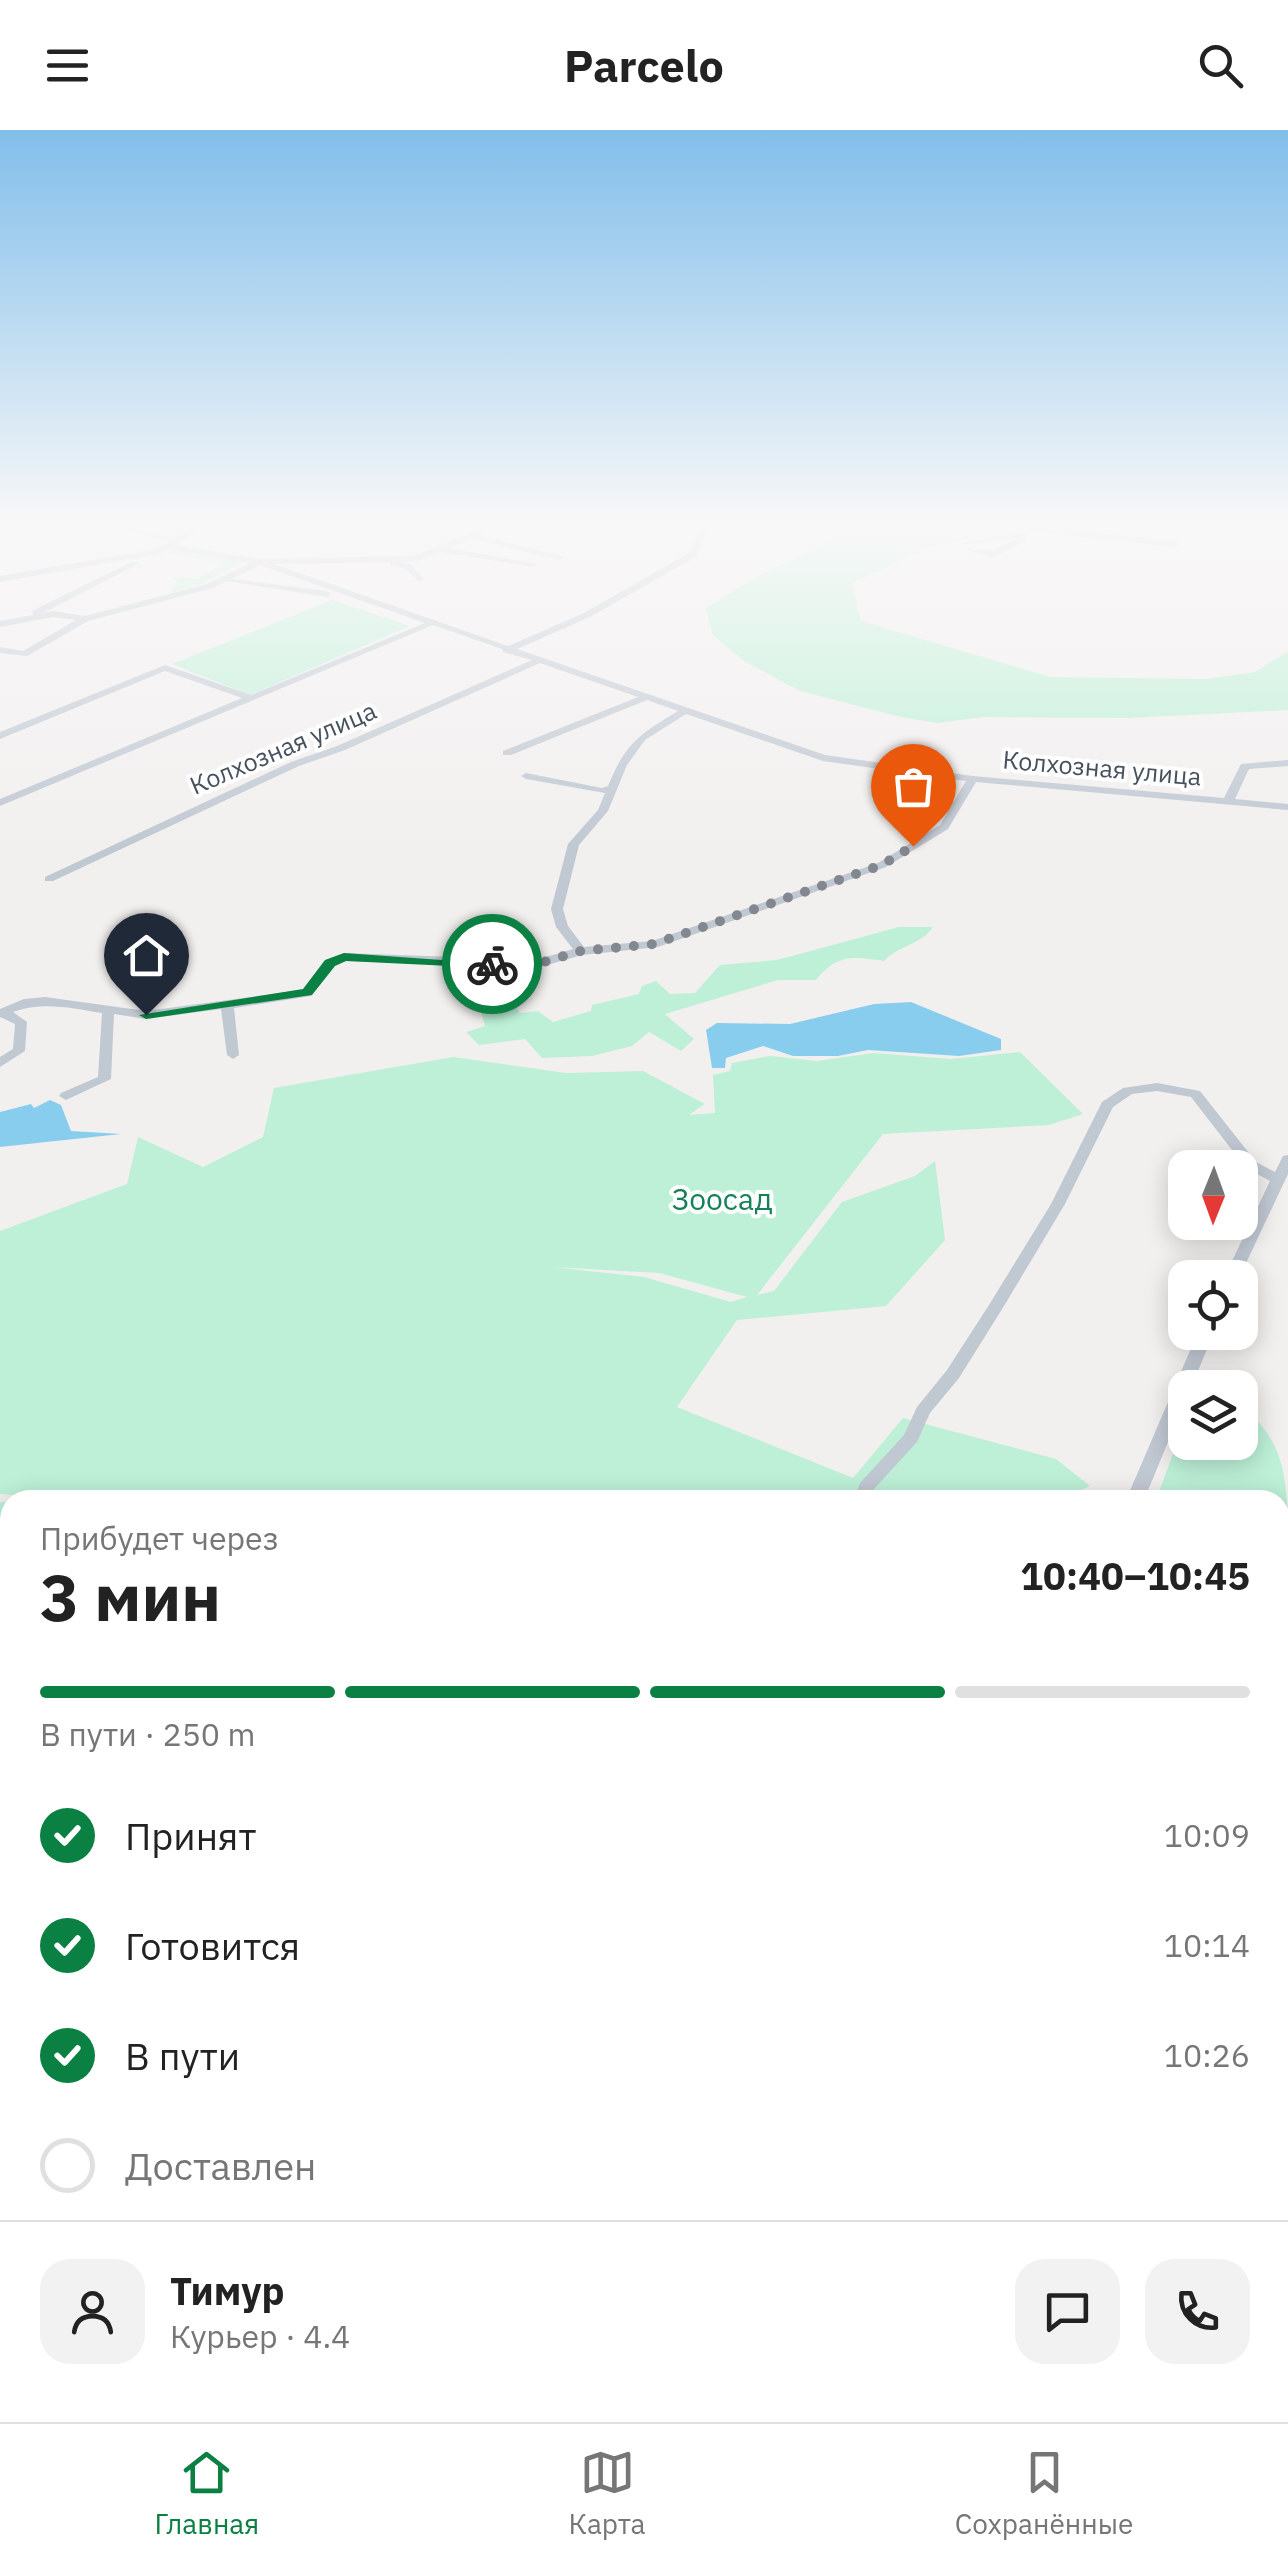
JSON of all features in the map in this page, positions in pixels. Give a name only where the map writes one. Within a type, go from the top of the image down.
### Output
[{"type":"street","points":[[0,650],[24,654],[62,634]]},
{"type":"street","points":[[0,803],[405,634]]},
{"type":"street","name":"Колхозная улица","points":[[458,634],[824,758],[869,768],[1288,807]]},
{"type":"street","points":[[506,650],[544,634]]},
{"type":"street","name":"Колхозная улица","points":[[49,879],[295,764],[341,748],[536,662]]},
{"type":"street","points":[[0,736],[165,668],[250,698]]},
{"type":"street","points":[[508,753],[644,698]]},
{"type":"street","points":[[581,951],[562,927],[557,909],[574,844],[604,810],[622,765],[641,738],[684,711]]},
{"type":"street","name":"Колхозная улица","points":[[1228,802],[1245,766],[1288,764]]},
{"type":"street","points":[[526,776],[602,792],[614,788]]},
{"type":"street","name":"Колхозная улица","points":[[3,1013],[28,1002],[45,1001],[146,1015],[307,992],[330,963],[344,957],[537,964],[581,951],[654,944],[882,865],[944,827],[973,779]]},
{"type":"street","points":[[227,1005],[234,1055]]},
{"type":"street","points":[[66,1096],[104,1078],[108,1011]]},
{"type":"street","points":[[0,1063],[19,1050],[22,1032],[21,1022],[3,1013]]},
{"type":"street","points":[[865,1490],[912,1438],[922,1411],[953,1374],[996,1306],[1058,1204],[1107,1105],[1128,1090],[1157,1087],[1195,1094],[1251,1165],[1278,1180]]},
{"type":"street","points":[[1240,1260],[1288,1159]]},
{"type":"street","points":[[1139,1490],[1198,1350]]},
{"type":"green space","points":[[247,634],[392,634],[250,695],[172,664]]},
{"type":"green space","points":[[905,634],[1050,677],[1205,679],[1255,672],[1288,651],[1288,710],[1129,718],[984,717],[937,723],[800,691],[744,661],[713,635]]},
{"type":"green space","points":[[899,927],[933,927],[884,961],[846,959],[831,965],[816,980],[778,980],[665,1014],[694,1039],[681,1051],[649,1032],[632,1046],[592,1056],[542,1058],[525,1039],[479,1045],[466,1032],[485,1026],[477,997],[502,985],[520,1013],[538,1011],[553,1022],[591,1011],[592,1005],[639,994],[642,986],[656,981],[670,994],[695,993],[720,965],[777,960]]},
{"type":"green space","name":"Зоосад","points":[[1020,1052],[1083,1114],[1049,1125],[883,1134],[757,1295],[774,1291],[842,1202],[915,1176],[935,1161],[945,1240],[886,1306],[737,1320],[677,1407],[853,1478],[903,1418],[1056,1459],[1090,1486],[1081,1490],[0,1490],[0,1231],[127,1184],[138,1137],[203,1167],[263,1137],[274,1088],[453,1057],[566,1073],[643,1071],[705,1104],[689,1115],[715,1113],[713,1075],[730,1071],[732,1063],[770,1056],[817,1061],[874,1053],[950,1059]],"holes":[[[551,1267],[659,1273],[747,1297],[731,1302],[644,1277]]]},
{"type":"green space","points":[[1258,1422],[1276,1450],[1285,1490],[1160,1490],[1171,1460],[1258,1460]]},
{"type":"water","points":[[911,1002],[1001,1039],[1001,1050],[959,1056],[868,1050],[838,1056],[793,1056],[763,1046],[726,1058],[725,1068],[712,1068],[706,1030],[717,1023],[790,1024],[874,1004]]},
{"type":"water","points":[[50,1100],[61,1105],[71,1131],[121,1134],[0,1147],[0,1112],[31,1104],[34,1108]]},
{"type":"way so far","points":[[492,964],[537,964],[581,951],[654,944],[882,865],[913,846]]},
{"type":"route","points":[[146,1015],[307,992],[318,985],[330,963],[344,957],[492,964]]}]
